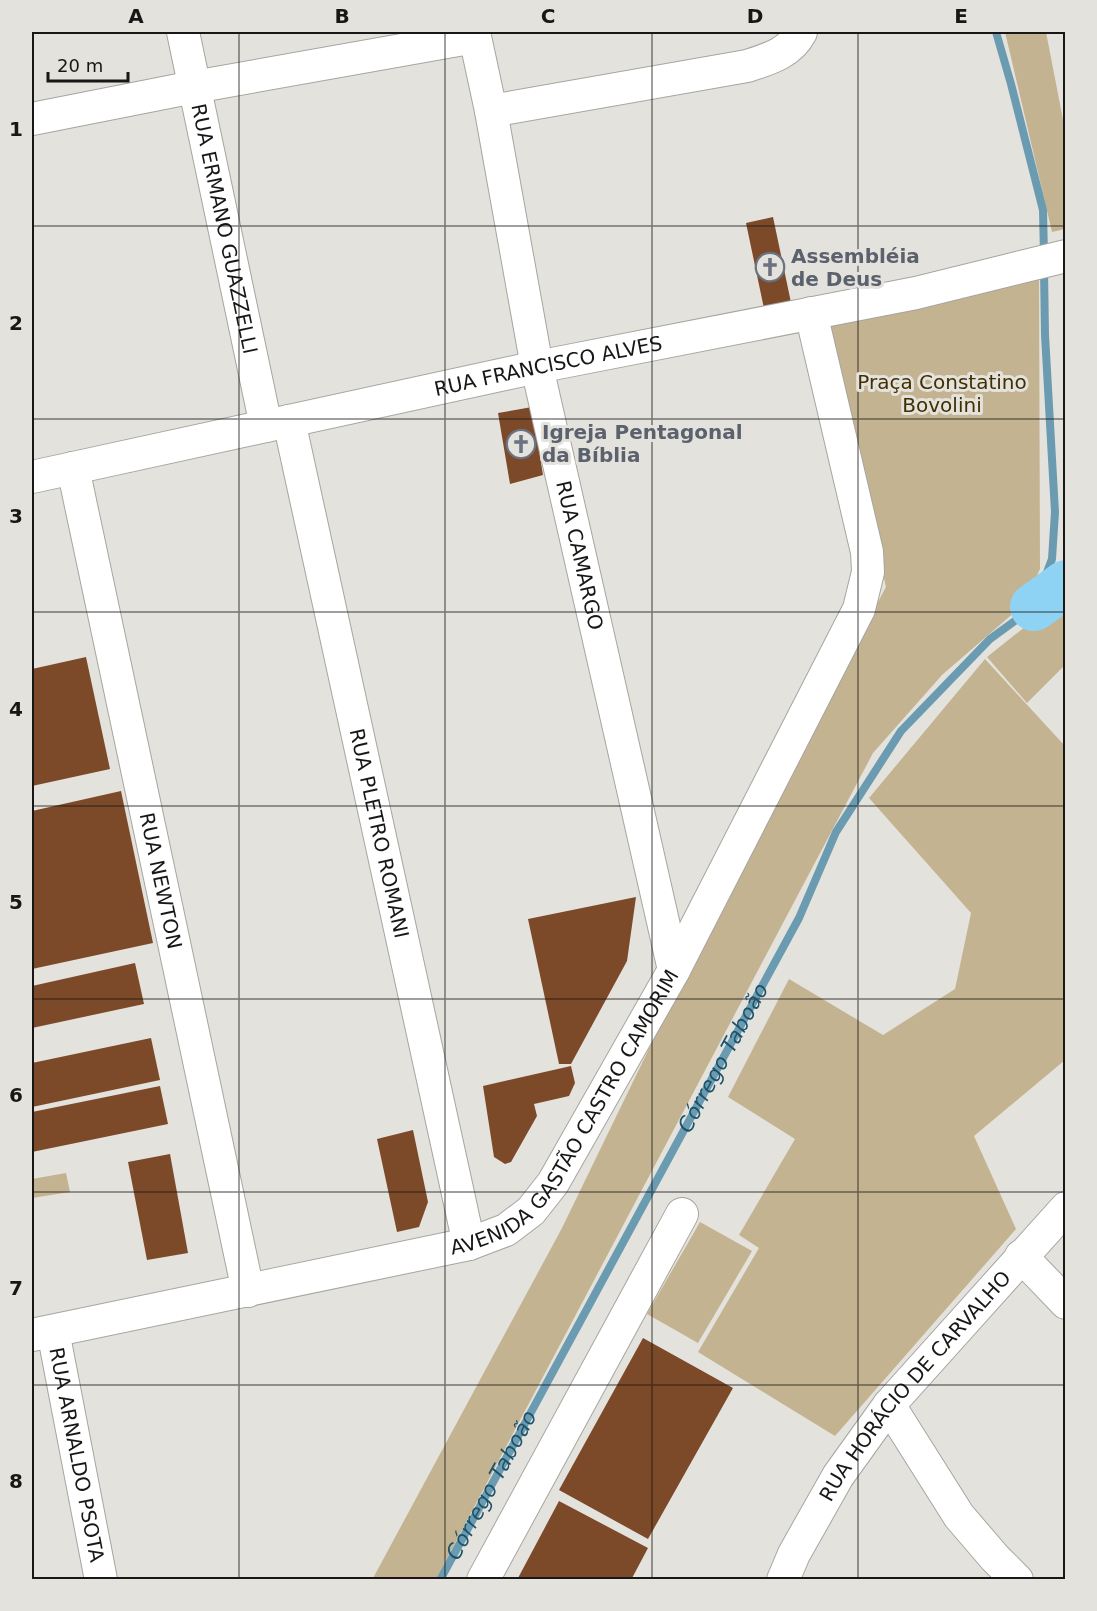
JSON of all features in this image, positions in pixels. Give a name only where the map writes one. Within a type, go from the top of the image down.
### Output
[{"type":"street","name":"RUA ERMANO GUAZZELLI","points":[[183,32],[194,87],[277,423]]},
{"type":"street","points":[[491,111],[747,66],[776,57],[793,45],[801,32]]},
{"type":"street","points":[[32,119],[475,34]]},
{"type":"street","name":"RUA CAMARGO","points":[[475,34],[537,367],[674,970]]},
{"type":"street","name":"RUA FRANCISCO ALVES","points":[[32,477],[537,367],[916,293],[1065,256]]},
{"type":"street","name":"AVENIDA GASTÃO CASTRO CAMORIM","points":[[42,1333],[469,1244],[506,1230],[531,1211],[553,1183],[674,970],[859,609],[867,572],[867,552],[811,313]]},
{"type":"street","name":"RUA PLETRO ROMANI","points":[[277,423],[469,1244]]},
{"type":"street","name":"RUA NEWTON","points":[[74,468],[248,1291]]},
{"type":"street","name":"RUA HORÁCIO DE CARVALHO","points":[[783,1580],[794,1554],[838,1476],[889,1405],[1065,1208]]},
{"type":"street","points":[[483,1580],[682,1214]]},
{"type":"street","points":[[1021,1256],[1065,1303]]},
{"type":"street","name":"RUA ARNALDO PSOTA","points":[[42,1333],[101,1580]]},
{"type":"street","points":[[889,1405],[959,1516],[1017,1580]]},
{"type":"green space","points":[[1005,32],[1046,32],[1065,130],[1065,229],[1052,232]]},
{"type":"green space","name":"Praça Constatino Bovolini","points":[[1039,275],[1040,569],[1024,604],[942,675],[873,753],[436,1579],[372,1580],[562,1228],[747,847],[886,587],[825,314]]},
{"type":"green space","points":[[1065,595],[1065,665],[1027,703],[987,657]]},
{"type":"green space","points":[[985,659],[1065,746],[1065,1060],[974,1136],[1016,1229],[835,1436],[698,1352],[759,1248],[739,1235],[795,1139],[728,1097],[789,979],[883,1035],[955,989],[971,913],[869,798]]},
{"type":"green space","points":[[66,1173],[70,1192],[32,1198],[32,1179]]},
{"type":"green space","points":[[700,1222],[752,1251],[698,1343],[647,1314]]},
{"type":"building","name":"Assembléia de Deus","points":[[773,217],[793,312],[766,318],[746,223]]},
{"type":"building","name":"Igreja Pentagonal da Bíblia","points":[[532,407],[543,475],[510,484],[498,413]]},
{"type":"building","points":[[86,657],[110,769],[32,786],[32,669]]},
{"type":"building","points":[[121,791],[153,943],[32,969],[32,811]]},
{"type":"building","points":[[636,897],[627,961],[571,1064],[559,1064],[528,919]]},
{"type":"building","points":[[135,963],[144,1004],[32,1028],[32,986]]},
{"type":"building","points":[[151,1038],[160,1080],[32,1107],[32,1063]]},
{"type":"building","points":[[571,1066],[575,1083],[569,1096],[534,1104],[537,1116],[511,1162],[505,1164],[494,1157],[483,1086]]},
{"type":"building","points":[[160,1086],[168,1124],[32,1152],[32,1112]]},
{"type":"building","points":[[413,1130],[428,1202],[419,1227],[397,1232],[377,1139]]},
{"type":"building","points":[[170,1154],[188,1253],[147,1260],[128,1162]]},
{"type":"building","points":[[643,1338],[733,1388],[648,1539],[559,1490]]},
{"type":"building","points":[[559,1501],[648,1548],[631,1580],[517,1580]]},
{"type":"waterway","points":[[996,32],[1043,210],[1044,256]]},
{"type":"waterway","name":"Córrego Taboão","points":[[440,1580],[799,918],[836,832],[901,731],[990,639],[1034,607],[1052,559],[1055,512],[1045,335],[1044,269]]},
{"type":"waterway","name":"Córrego Taboão","points":[[1034,607],[1066,584]]},
{"type":"place","name":"Assembléia de Deus","points":[[770,267]]},
{"type":"place","name":"Igreja Pentagonal da Bíblia","points":[[521,444]]}]
